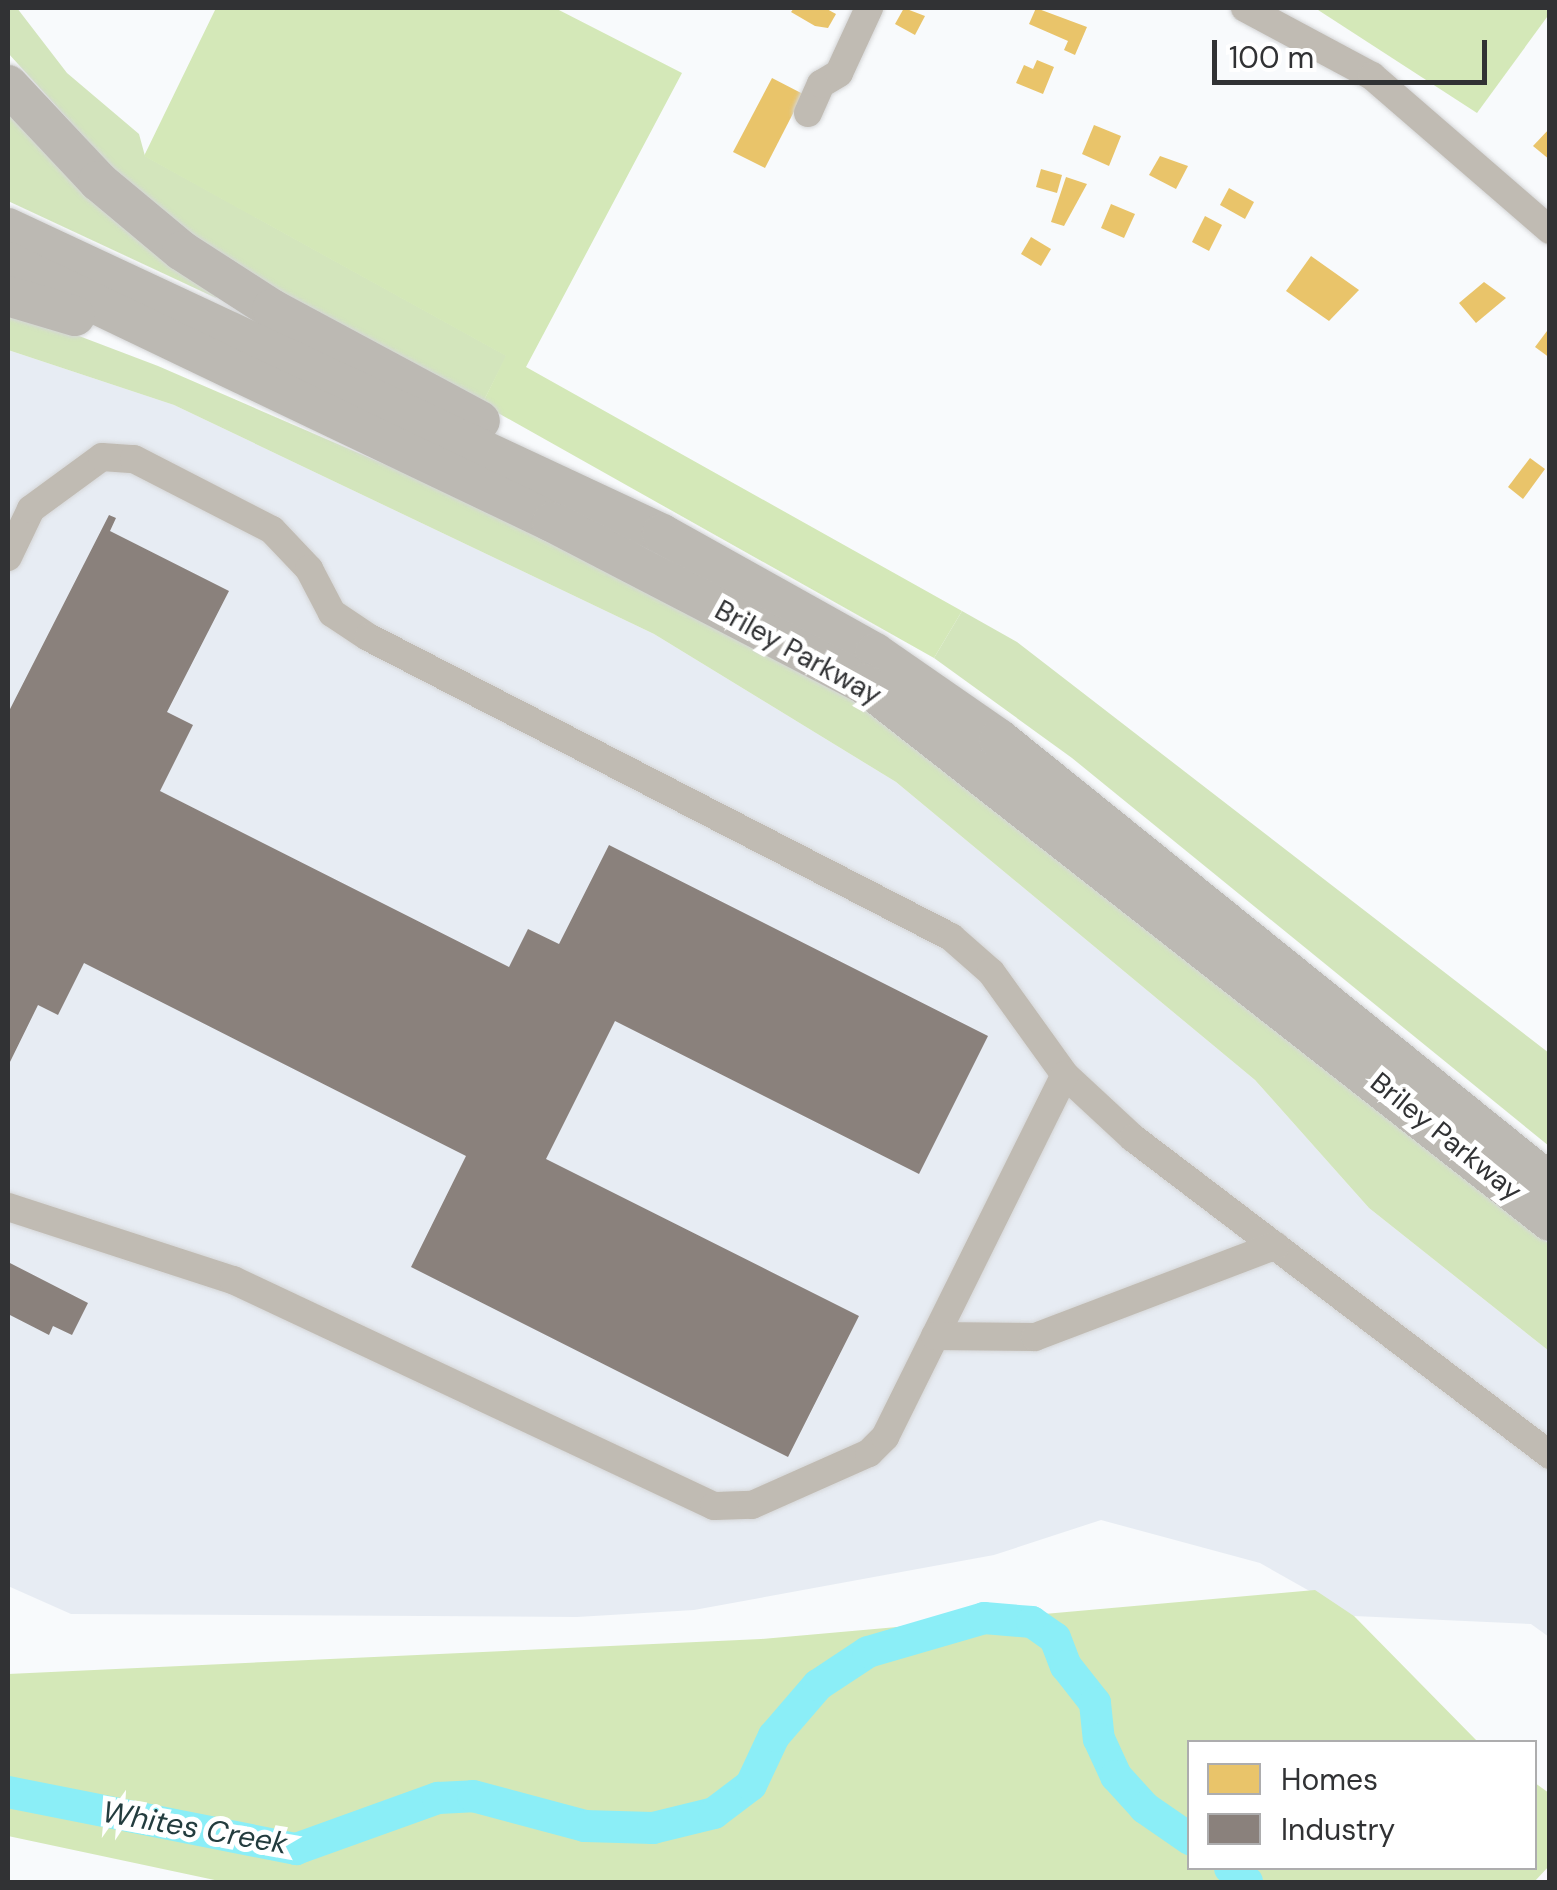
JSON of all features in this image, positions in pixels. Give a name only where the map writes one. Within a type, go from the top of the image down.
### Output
[{"type":"highway","points":[[8,85],[98,181],[182,250],[272,309],[571,473],[662,534]]},
{"type":"highway","name":"Briley Parkway","points":[[8,228],[662,534],[875,653],[999,739],[1550,1182]]},
{"type":"highway","name":"Briley Parkway","points":[[8,262],[552,522],[864,684],[1550,1220]]},
{"type":"highway","points":[[8,296],[217,361]]},
{"type":"street","points":[[808,114],[820,84],[839,73],[869,8]]},
{"type":"street","points":[[1245,8],[1372,76],[1550,230]]},
{"type":"street","points":[[8,558],[31,509],[62,482],[102,458],[134,459],[272,530],[309,569],[332,613],[368,637],[952,937],[991,972],[1065,1074],[1133,1138],[1550,1455]]},
{"type":"street","points":[[8,1207],[233,1280],[714,1506],[752,1505],[869,1453],[885,1437],[1065,1074]]},
{"type":"street","points":[[935,1336],[1035,1337],[1275,1246]]},
{"type":"shaded area","points":[[8,350],[174,405],[654,634],[896,782],[1255,1080],[1369,1208],[1549,1351],[1549,1637],[1531,1624],[1354,1616],[1260,1563],[1101,1520],[994,1555],[694,1610],[577,1617],[71,1614],[8,1586]]},
{"type":"green space","points":[[8,8],[17,8],[67,73],[139,134],[145,156],[507,356],[482,404],[257,282],[183,231],[116,172],[8,53]]},
{"type":"green space","points":[[216,8],[555,8],[682,73],[526,367],[962,611],[934,658],[482,404],[506,356],[144,156]]},
{"type":"green space","points":[[1315,8],[1549,8],[1550,13],[1477,113]]},
{"type":"green space","points":[[8,100],[223,289],[216,298],[8,201]]},
{"type":"green space","points":[[8,309],[158,366],[520,523],[757,638],[1001,796],[1549,1244],[1549,1351],[1369,1208],[1255,1080],[896,782],[654,634],[174,405],[8,350]]},
{"type":"green space","points":[[962,611],[1017,642],[1549,1053],[1549,1146],[1072,758],[934,658]]},
{"type":"green space","points":[[1315,1590],[1354,1616],[1476,1740],[1187,1740],[1187,1870],[1537,1870],[1537,1784],[1549,1793],[1550,1865],[1534,1882],[224,1882],[8,1836],[8,1674],[761,1639]]},
{"type":"building: Homes","points":[[794,8],[825,8],[836,14],[828,28],[815,26],[791,12]]},
{"type":"building: Homes","points":[[904,8],[925,16],[915,35],[895,24]]},
{"type":"building: Homes","points":[[1036,8],[1087,27],[1075,55],[1064,50],[1068,41],[1029,24]]},
{"type":"building: Homes","points":[[1037,60],[1054,67],[1043,94],[1016,83],[1024,65],[1033,69]]},
{"type":"building: Homes","points":[[772,78],[803,94],[765,168],[733,152]]},
{"type":"building: Homes","points":[[1094,125],[1121,136],[1109,166],[1082,154]]},
{"type":"building: Homes","points":[[1550,128],[1550,160],[1533,146]]},
{"type":"building: Homes","points":[[1160,156],[1188,166],[1176,189],[1149,175]]},
{"type":"building: Homes","points":[[1041,169],[1062,175],[1057,193],[1036,187]]},
{"type":"building: Homes","points":[[1066,177],[1087,184],[1064,226],[1051,222]]},
{"type":"building: Homes","points":[[1229,188],[1254,202],[1245,219],[1220,205]]},
{"type":"building: Homes","points":[[1111,204],[1135,214],[1124,238],[1101,228]]},
{"type":"building: Homes","points":[[1205,216],[1222,225],[1209,251],[1192,242]]},
{"type":"building: Homes","points":[[1031,237],[1051,249],[1041,266],[1021,254]]},
{"type":"building: Homes","points":[[1311,256],[1359,290],[1329,321],[1286,291]]},
{"type":"building: Homes","points":[[1484,282],[1506,298],[1476,323],[1459,303]]},
{"type":"building: Homes","points":[[1550,327],[1550,358],[1535,347]]},
{"type":"building: Homes","points":[[1530,458],[1545,469],[1523,499],[1508,487]]},
{"type":"building: Industry","points":[[109,515],[116,518],[110,531],[229,591],[167,712],[193,725],[160,791],[509,967],[528,929],[559,944],[609,845],[988,1036],[919,1174],[615,1021],[546,1159],[859,1316],[788,1457],[411,1267],[466,1156],[84,963],[58,1015],[38,1005],[8,1066],[8,713]]},
{"type":"building: Industry","points":[[8,1262],[88,1303],[72,1335],[53,1326],[49,1335],[8,1314]]},
{"type":"waterway","name":"Whites Creek","points":[[8,1792],[296,1849],[438,1798],[473,1796],[585,1826],[653,1828],[714,1813],[751,1785],[774,1736],[818,1685],[868,1652],[984,1618],[1032,1622],[1055,1638],[1066,1666],[1095,1703],[1099,1739],[1116,1776],[1145,1808],[1187,1837]]},
{"type":"waterway","name":"Whites Creek","points":[[1232,1870],[1247,1882]]}]
